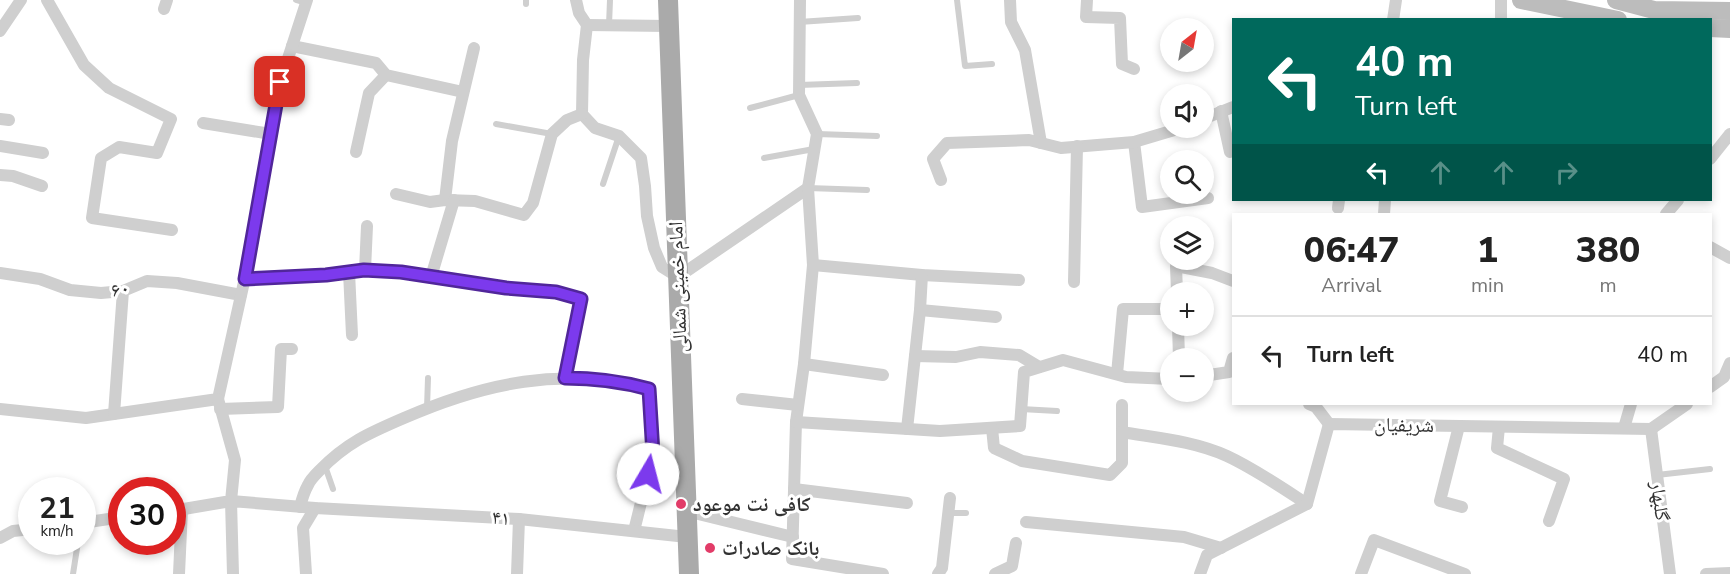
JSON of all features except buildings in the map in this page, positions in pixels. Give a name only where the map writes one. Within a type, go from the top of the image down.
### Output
[{"type":"main road","name":"امام خمینی شمالی","points":[[668,0],[689,574]]},
{"type":"street","points":[[0,31],[21,0]]},
{"type":"street","points":[[47,0],[84,65],[109,88],[171,119],[157,153],[119,147],[101,158],[92,218],[172,230]]},
{"type":"street","points":[[576,0],[579,13],[587,25],[583,60],[582,114],[595,128],[619,136],[641,158],[647,216],[654,248],[662,267],[678,277],[808,188]]},
{"type":"street","points":[[800,0],[799,90],[817,134],[808,188],[813,265],[796,422],[792,559],[883,574]]},
{"type":"street","points":[[1010,0],[1011,22],[1025,50],[1041,143]]},
{"type":"street","points":[[1087,0],[1086,17],[1120,18],[1122,64],[1134,69]]},
{"type":"street","points":[[1393,18],[1396,0]]},
{"type":"street","points":[[1501,0],[1501,18]]},
{"type":"street","points":[[1521,0],[1579,5],[1613,18]]},
{"type":"street","points":[[1616,0],[1654,10],[1730,11]]},
{"type":"street","points":[[233,574],[231,501],[235,460],[219,404],[245,279],[280,82],[303,1]]},
{"type":"street","points":[[587,25],[668,26]]},
{"type":"street","points":[[1712,28],[1730,29]]},
{"type":"street","points":[[292,45],[376,63],[386,75],[463,92]]},
{"type":"street","points":[[431,277],[449,200],[452,141],[474,48]]},
{"type":"street","points":[[356,152],[369,93],[386,75]]},
{"type":"street","points":[[1214,114],[1232,107]]},
{"type":"street","points":[[1221,111],[1230,152]]},
{"type":"street","points":[[396,194],[430,202],[475,201],[524,215],[534,204],[552,134],[567,120],[582,114]]},
{"type":"street","points":[[203,123],[271,134]]},
{"type":"street","points":[[941,180],[933,159],[947,143],[1029,140],[1061,148],[1134,142],[1160,134]]},
{"type":"street","points":[[1712,156],[1730,134]]},
{"type":"street","points":[[1134,142],[1142,207],[1164,204]]},
{"type":"street","points":[[0,146],[43,153]]},
{"type":"street","points":[[1074,282],[1077,146]]},
{"type":"street","points":[[0,175],[13,176],[42,186]]},
{"type":"street","points":[[1667,213],[1677,201]]},
{"type":"street","points":[[364,270],[367,226]]},
{"type":"street","points":[[1712,248],[1730,258]]},
{"type":"street","points":[[813,265],[922,275],[1019,280]]},
{"type":"street","points":[[1177,282],[1176,266],[1212,273],[1232,281]]},
{"type":"street","points":[[245,279],[364,270],[401,272],[506,288],[556,292],[581,299],[565,378]]},
{"type":"street","points":[[349,272],[352,335]]},
{"type":"street","name":"۶۰","points":[[0,273],[40,279],[70,290],[101,293],[123,291],[147,281],[177,283],[241,295]]},
{"type":"street","points":[[907,429],[922,275]]},
{"type":"street","points":[[114,414],[123,291]]},
{"type":"street","points":[[1117,374],[1123,309],[1160,309]]},
{"type":"street","points":[[920,310],[996,317]]},
{"type":"street","points":[[0,409],[86,418],[219,404],[278,407],[281,349],[292,349]]},
{"type":"street","points":[[915,356],[956,357],[980,352],[1019,355],[1039,367]]},
{"type":"street","points":[[796,422],[940,432],[1020,426],[1024,372],[1063,360],[1126,377],[1160,379]]},
{"type":"street","points":[[1712,386],[1724,377],[1730,363]]},
{"type":"street","points":[[804,364],[883,375]]},
{"type":"street","points":[[1214,374],[1231,372]]},
{"type":"street","points":[[300,507],[308,483],[325,465],[355,440],[427,408],[470,392],[505,384],[565,378],[591,378],[620,381],[649,389],[653,454],[634,531]]},
{"type":"street","points":[[742,399],[798,405]]},
{"type":"street","points":[[992,428],[994,448],[1022,461],[1110,476],[1122,463],[1122,405]]},
{"type":"street","points":[[1200,574],[1207,555],[1307,504],[1329,424],[1316,407],[1311,405]]},
{"type":"street","points":[[1624,428],[1631,405]]},
{"type":"street","points":[[1651,429],[1686,405]]},
{"type":"street","name":"شریفیان","points":[[1329,424],[1651,429]]},
{"type":"street","points":[[1459,426],[1440,501],[1462,507]]},
{"type":"street","points":[[1499,427],[1497,448],[1564,479],[1549,522]]},
{"type":"street","name":"گلبهار","points":[[1651,429],[1670,574]]},
{"type":"street","points":[[1122,432],[1191,444],[1226,456],[1307,504]]},
{"type":"street","points":[[794,489],[907,502]]},
{"type":"street","points":[[938,574],[942,568],[950,498]]},
{"type":"street","name":"۴۱","points":[[186,508],[231,501],[519,519],[687,537]]},
{"type":"street","points":[[306,574],[303,528],[315,508]]},
{"type":"street","points":[[686,511],[793,537]]},
{"type":"street","points":[[518,574],[519,519]]},
{"type":"street","points":[[1026,522],[1184,537],[1221,548]]},
{"type":"street","points":[[0,538],[18,530]]},
{"type":"street","points":[[1361,574],[1374,540],[1465,574]]},
{"type":"street","points":[[995,574],[1012,566],[1016,543]]},
{"type":"street","points":[[178,555],[179,574]]},
{"type":"street","points":[[1707,574],[1730,573]]},
{"type":"lane","points":[[609,25],[610,0]]},
{"type":"lane","points":[[957,0],[965,66],[992,64]]},
{"type":"lane","points":[[799,22],[858,18]]},
{"type":"lane","points":[[750,108],[799,90],[857,83]]},
{"type":"lane","points":[[496,124],[552,134]]},
{"type":"lane","points":[[817,134],[877,136]]},
{"type":"lane","points":[[603,184],[619,136]]},
{"type":"lane","points":[[764,158],[815,149]]},
{"type":"lane","points":[[808,188],[867,190]]},
{"type":"lane","points":[[427,408],[428,378]]},
{"type":"lane","points":[[1021,409],[1057,411]]},
{"type":"lane","points":[[325,465],[333,489]]},
{"type":"lane","points":[[1657,475],[1710,469]]},
{"type":"lane","points":[[948,513],[966,513]]},
{"type":"lane","points":[[73,574],[76,555]]},
{"type":"place","name":"کافی نت موعود","points":[[681,504]]},
{"type":"place","name":"بانک صادرات","points":[[710,548]]},
{"type":"route","points":[[280,82],[245,279],[326,275],[364,270],[401,272],[506,288],[556,292],[581,299],[565,378],[620,381],[649,389],[653,454],[648,474]]}]
